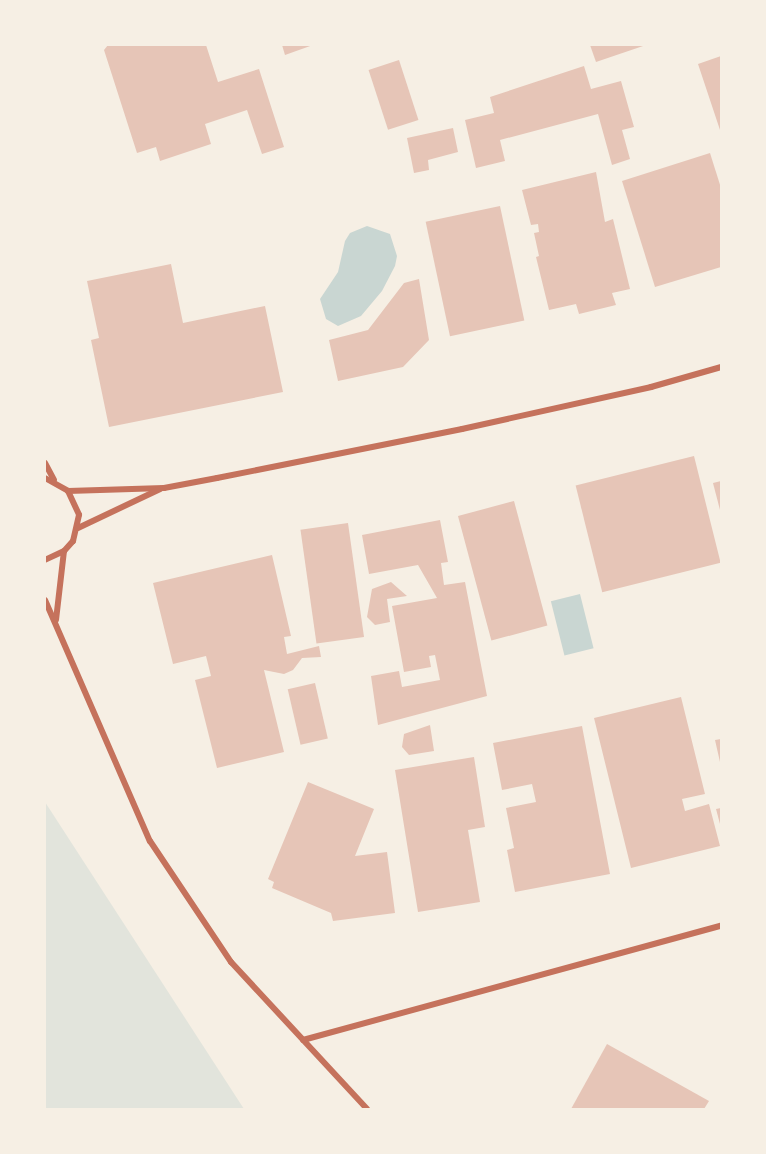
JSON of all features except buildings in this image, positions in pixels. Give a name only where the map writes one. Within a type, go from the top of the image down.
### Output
[{"type":"street","points":[[68,491],[164,488],[473,427],[651,387],[721,367]]},
{"type":"street","points":[[45,463],[54,480],[68,491],[75,501],[78,528]]},
{"type":"street","points":[[45,478],[54,480]]},
{"type":"street","points":[[56,620],[64,551],[78,528],[164,488]]},
{"type":"street","points":[[45,560],[64,551]]},
{"type":"street","points":[[45,600],[56,620],[150,842],[231,962],[368,1109]]},
{"type":"street","points":[[303,1040],[721,926]]},
{"type":"shaded area","points":[[367,226],[390,234],[397,256],[395,266],[382,291],[361,316],[338,326],[326,319],[320,299],[338,272],[345,241],[350,233]]},
{"type":"shaded area","points":[[580,594],[594,648],[564,656],[551,601]]},
{"type":"shaded area","points":[[45,802],[244,1109],[45,1109]]}]
